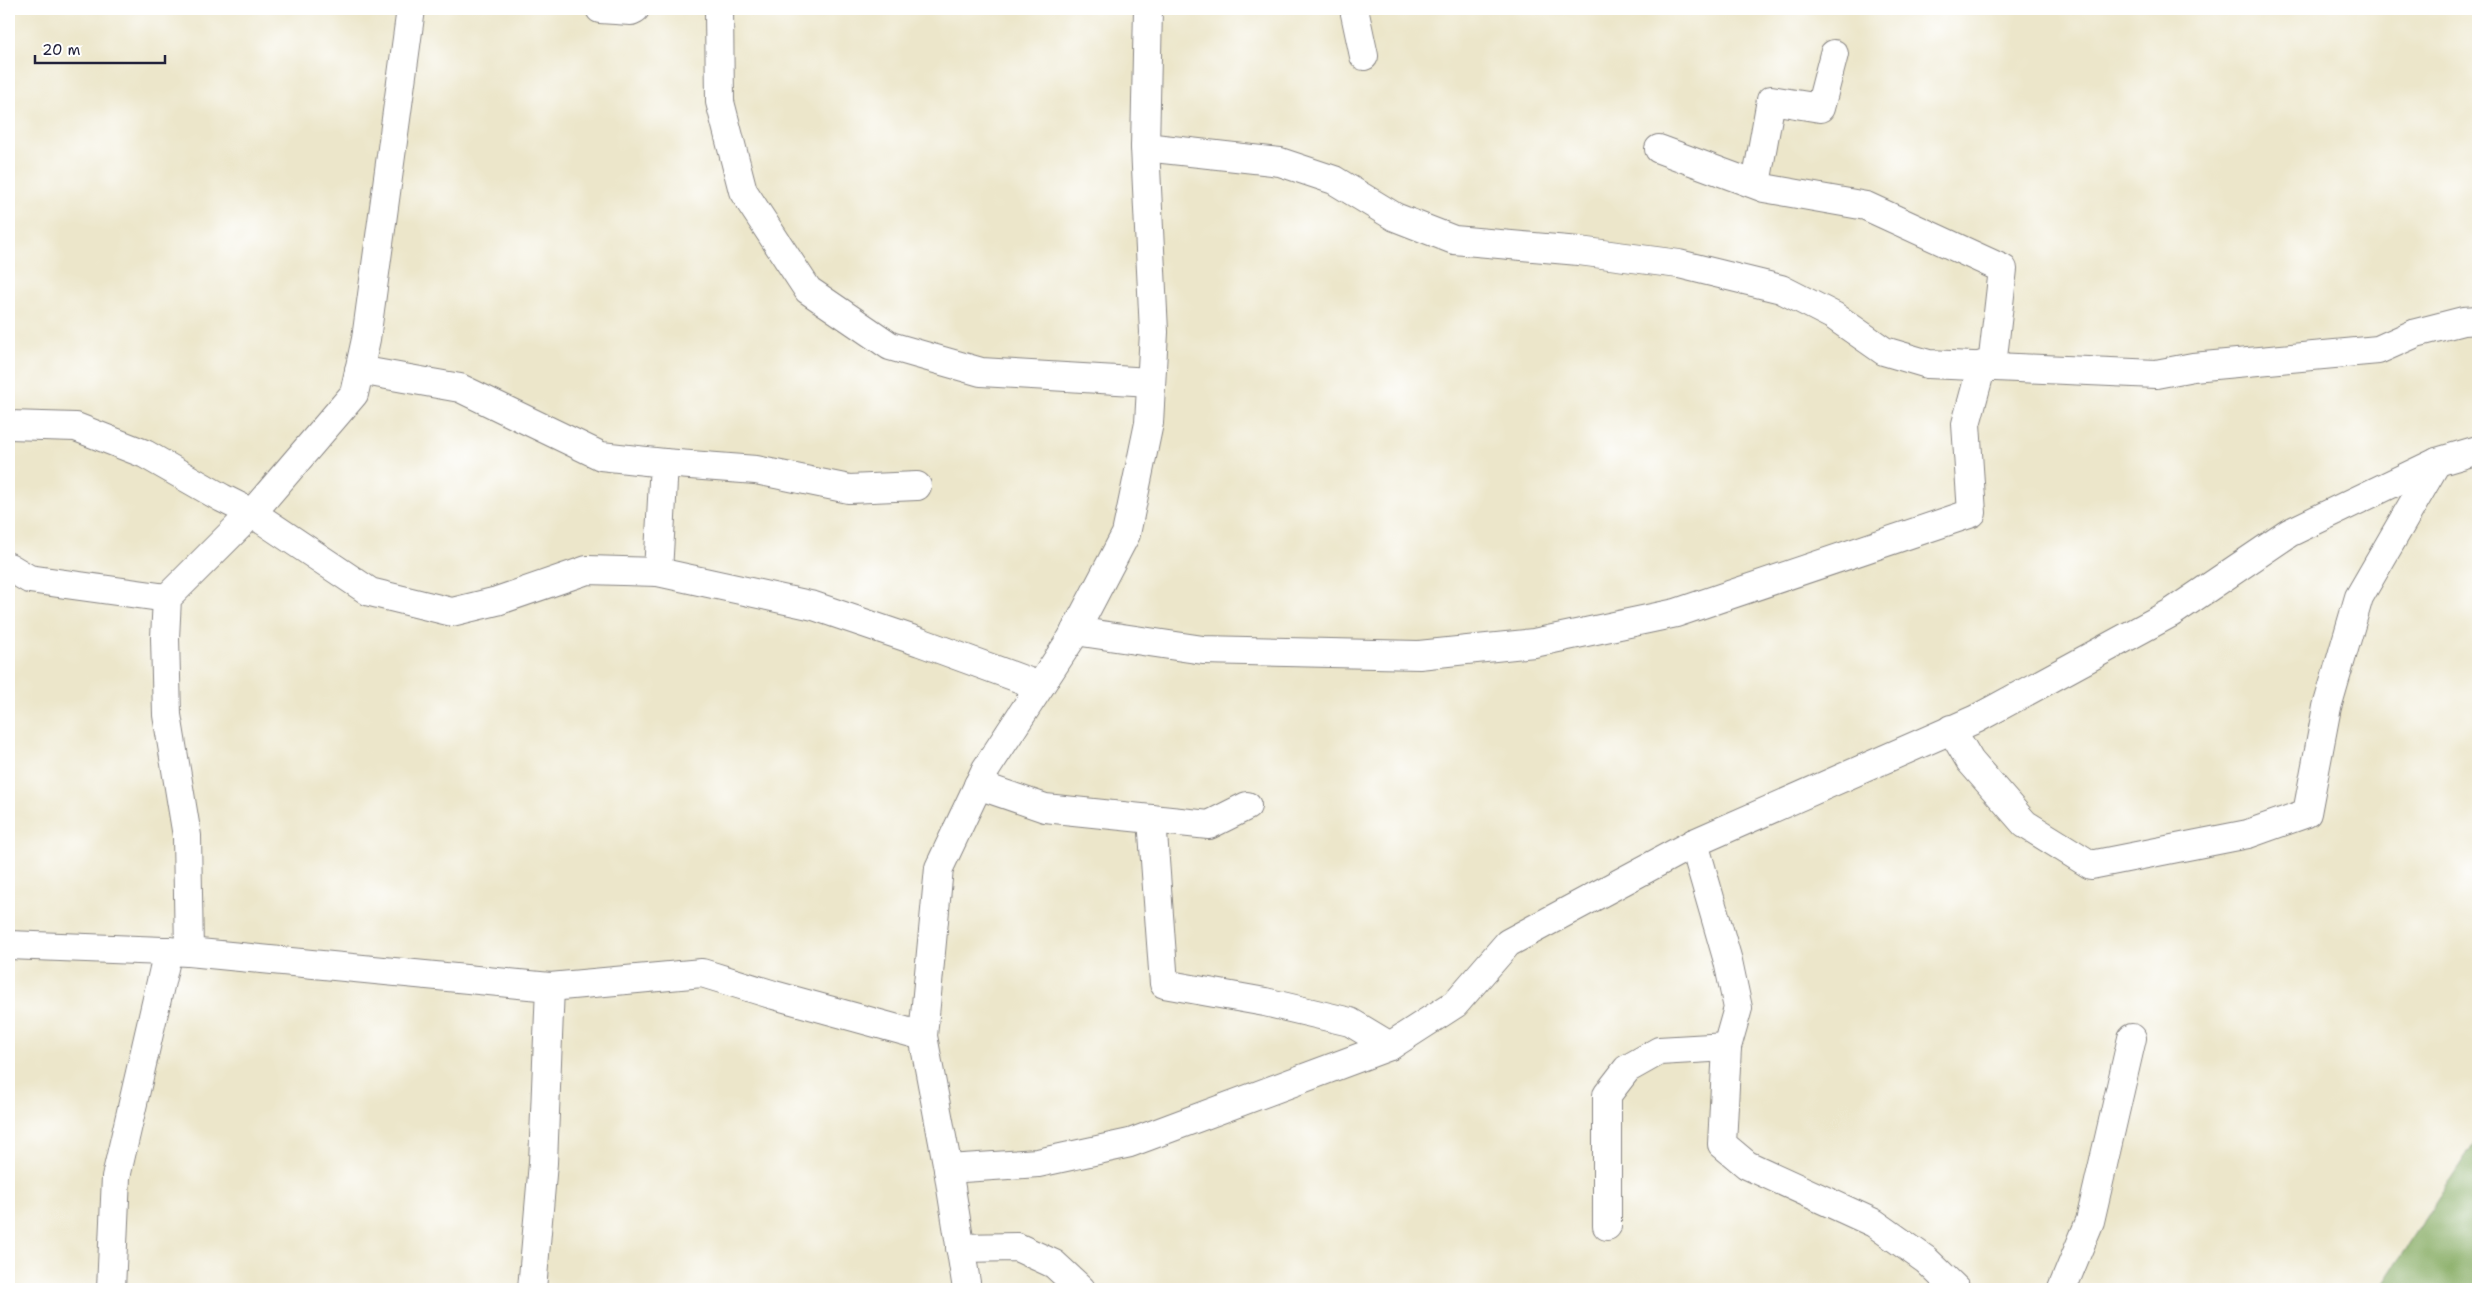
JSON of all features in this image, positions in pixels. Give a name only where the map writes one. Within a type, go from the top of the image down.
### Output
[{"type":"street","points":[[111,1289],[116,1177],[178,952],[187,836],[167,715],[165,638],[167,598],[252,513],[354,394],[366,338],[411,9]]},
{"type":"street","points":[[600,9],[631,11],[635,9]]},
{"type":"street","points":[[719,9],[720,102],[743,191],[808,290],[890,346],[981,372],[1151,382]]},
{"type":"street","points":[[967,1289],[948,1169],[923,1036],[940,868],[986,769],[1075,631],[1126,534],[1149,423],[1154,332],[1145,147],[1148,9]]},
{"type":"street","points":[[1354,9],[1364,56]]},
{"type":"street","points":[[1756,184],[1771,100],[1820,108],[1834,54]]},
{"type":"street","points":[[1145,147],[1280,162],[1334,180],[1395,217],[1454,240],[1579,251],[1679,264],[1781,289],[1834,316],[1884,351],[1928,364],[2156,374],[2193,367],[2378,350],[2416,333],[2463,321],[2478,320]]},
{"type":"street","points":[[1075,631],[1203,650],[1419,655],[1534,643],[1676,613],[1972,513],[1966,424],[1987,366],[2003,269],[1866,206],[1764,188],[1659,149]]},
{"type":"street","points":[[359,370],[460,388],[601,456],[756,470],[849,489],[917,486]]},
{"type":"street","points":[[9,425],[76,427],[146,454],[252,513],[370,592],[452,612],[497,601],[587,570],[658,572],[814,606],[1040,686]]},
{"type":"street","points":[[948,1169],[1038,1163],[1130,1143],[1390,1046],[1455,1004],[1508,942],[1694,843],[1976,719],[2171,613],[2289,533],[2437,462],[2478,450]]},
{"type":"street","points":[[1951,730],[1970,761],[2025,824],[2091,865],[2248,834],[2307,813],[2327,707],[2360,597],[2437,462]]},
{"type":"street","points":[[658,572],[664,463]]},
{"type":"street","points":[[9,567],[29,579],[167,598]]},
{"type":"street","points":[[978,785],[1045,808],[1209,825],[1247,806]]},
{"type":"street","points":[[1152,820],[1164,984],[1265,1002],[1350,1022],[1390,1046]]},
{"type":"street","points":[[1694,843],[1728,960],[1738,1008],[1727,1047],[1722,1144],[1747,1165],[1874,1223],[1926,1260],[1956,1289]]},
{"type":"street","points":[[9,945],[178,952],[550,987],[702,973],[923,1036]]},
{"type":"street","points":[[532,1289],[543,1163],[550,987]]},
{"type":"street","points":[[2062,1289],[2090,1221],[2132,1038]]},
{"type":"street","points":[[1607,1226],[1607,1095],[1627,1069],[1659,1051],[1727,1047]]},
{"type":"street","points":[[960,1248],[1017,1247],[1054,1264],[1080,1289]]},
{"type":"green space","points":[[2478,1137],[2478,1289],[2379,1289],[2476,1141]]}]
